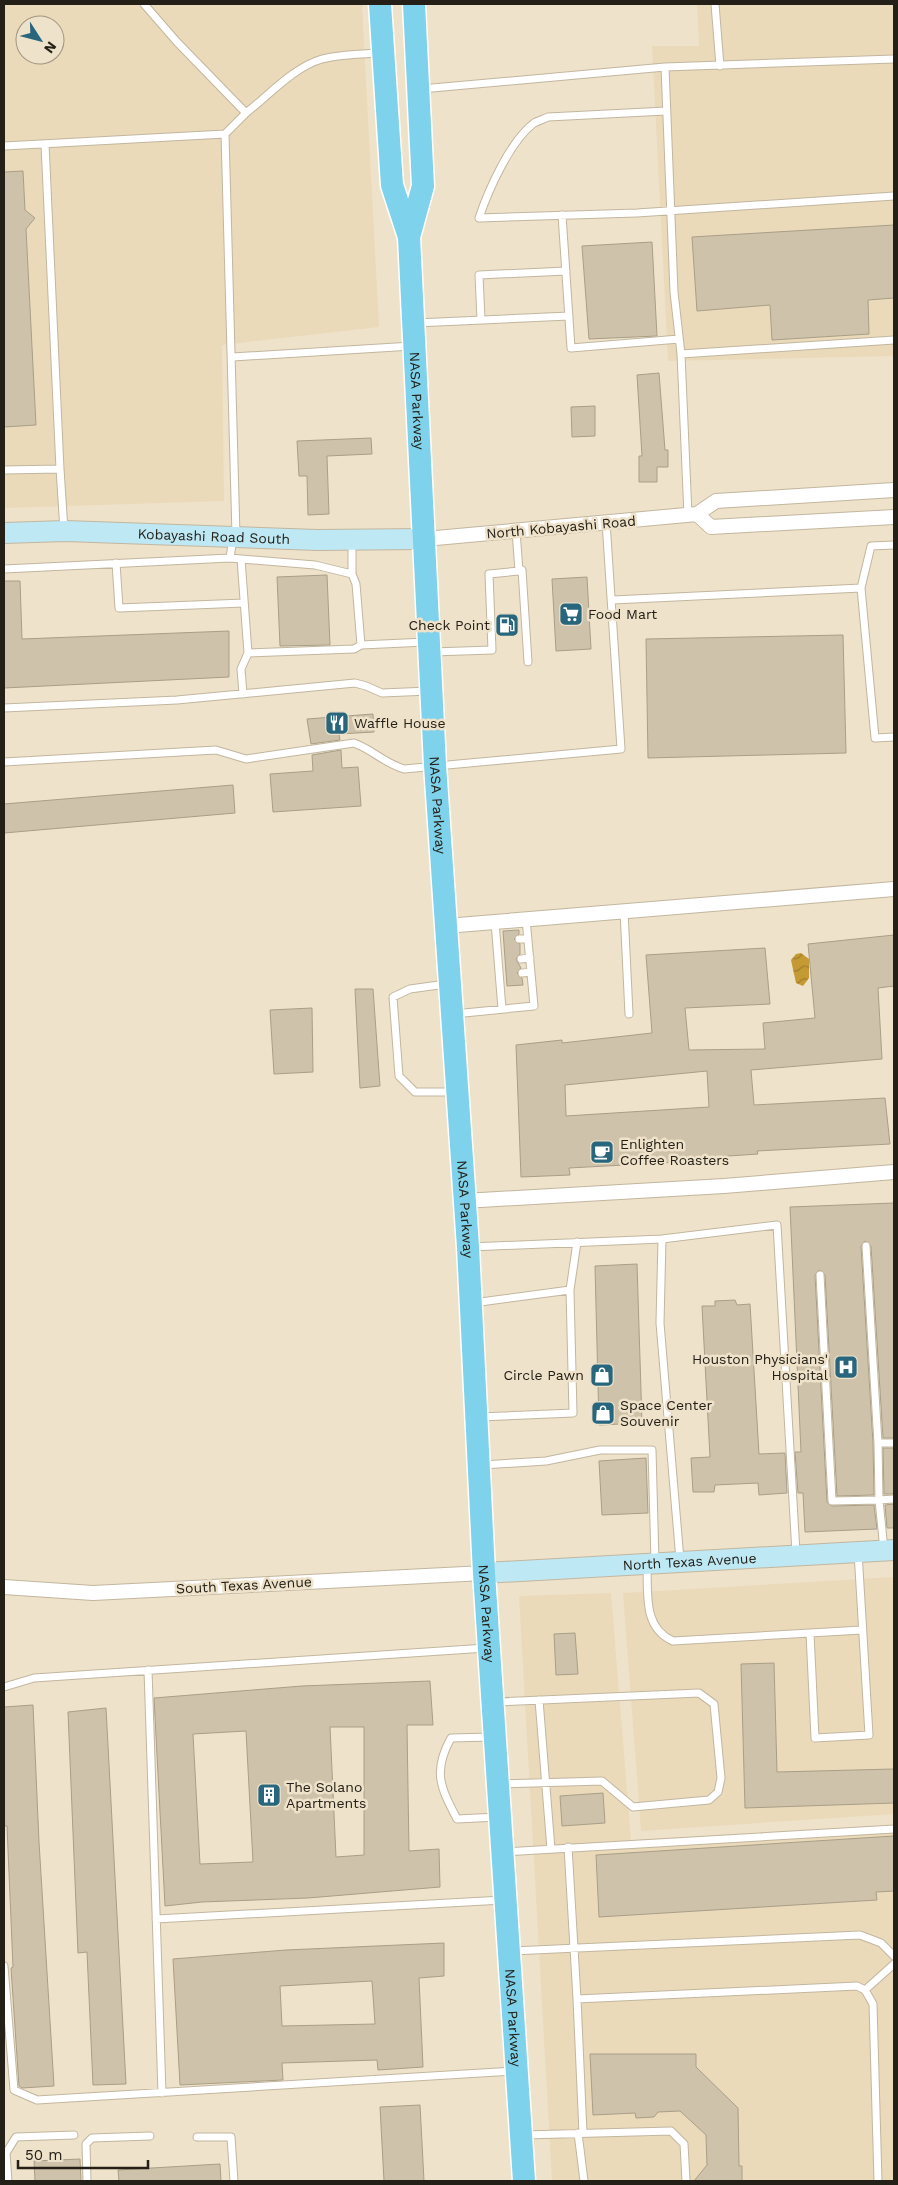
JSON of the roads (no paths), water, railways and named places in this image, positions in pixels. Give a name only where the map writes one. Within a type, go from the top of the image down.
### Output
[{"type":"main road","name":"NASA Parkway","points":[[380,4],[392,185],[409,237],[435,765],[468,1247],[484,1573],[524,2181]]},
{"type":"main road","name":"NASA Parkway","points":[[409,237],[423,186],[414,4]]},
{"type":"street","name":"North Kobayashi Road","points":[[425,539],[692,515],[716,502],[894,490]]},
{"type":"street","points":[[692,515],[711,527],[894,517]]},
{"type":"street","name":"Kobayashi Road South","points":[[4,533],[64,531],[234,538],[425,539]]},
{"type":"street","points":[[446,926],[894,889]]},
{"type":"street","points":[[464,1201],[724,1186],[894,1172]]},
{"type":"street","name":"North Texas Avenue","points":[[484,1573],[889,1550]]},
{"type":"street","name":"South Texas Avenue","points":[[4,1587],[94,1593],[484,1573]]},
{"type":"lane","points":[[144,4],[177,42],[246,113]]},
{"type":"lane","points":[[715,4],[720,66]]},
{"type":"lane","points":[[4,146],[225,134],[246,113],[288,78],[320,60],[342,55],[383,53]]},
{"type":"lane","points":[[418,90],[665,67],[894,59]]},
{"type":"lane","points":[[665,67],[674,292],[692,515]]},
{"type":"lane","points":[[666,111],[548,117],[534,123],[503,165],[488,191],[479,218],[670,210],[894,196]]},
{"type":"lane","points":[[225,134],[233,357],[234,538],[230,558]]},
{"type":"lane","points":[[45,144],[64,531]]},
{"type":"lane","points":[[562,215],[571,348],[679,339]]},
{"type":"lane","points":[[481,320],[479,275],[566,271]]},
{"type":"lane","points":[[413,323],[569,316]]},
{"type":"lane","points":[[680,354],[894,340]]},
{"type":"lane","points":[[233,357],[414,345]]},
{"type":"lane","points":[[4,470],[60,469]]},
{"type":"lane","points":[[4,762],[216,750],[246,760],[354,743],[370,749],[388,764],[404,769],[621,748],[613,600],[606,522]]},
{"type":"lane","points":[[516,531],[519,571]]},
{"type":"lane","points":[[352,540],[352,574],[356,584],[361,645]]},
{"type":"lane","points":[[894,545],[871,546],[862,588],[875,738],[894,737]]},
{"type":"lane","points":[[4,568],[230,558],[315,565],[352,574]]},
{"type":"lane","points":[[241,559],[248,653],[242,669],[243,694]]},
{"type":"lane","points":[[116,563],[120,608],[244,603]]},
{"type":"lane","points":[[248,653],[354,649],[361,645],[492,650],[489,574],[522,570],[528,662]]},
{"type":"lane","points":[[613,600],[862,588]]},
{"type":"lane","points":[[4,708],[243,694],[355,684],[366,686],[382,693],[432,691]]},
{"type":"lane","points":[[624,911],[629,1014]]},
{"type":"lane","points":[[452,1015],[534,1006],[526,919]]},
{"type":"lane","points":[[495,922],[500,940],[502,960],[502,1009]]},
{"type":"lane","points":[[519,939],[528,939]]},
{"type":"lane","points":[[521,959],[530,958]]},
{"type":"lane","points":[[522,973],[531,972]]},
{"type":"lane","points":[[450,984],[410,989],[393,996],[396,1056],[398,1076],[415,1092],[457,1092]]},
{"type":"lane","points":[[468,1247],[662,1239],[777,1225],[796,1556]]},
{"type":"lane","points":[[662,1239],[660,1323],[680,1562]]},
{"type":"lane","points":[[476,1417],[573,1413],[570,1290],[577,1242]]},
{"type":"lane","points":[[866,1246],[878,1443],[879,1500],[889,1550]]},
{"type":"lane","points":[[820,1275],[832,1501],[894,1499]]},
{"type":"lane","points":[[470,1303],[570,1290]]},
{"type":"lane","points":[[878,1443],[894,1443]]},
{"type":"lane","points":[[479,1465],[546,1460],[600,1450],[652,1450],[651,1563],[648,1601],[655,1628],[667,1638],[680,1641],[862,1630]]},
{"type":"lane","points":[[810,1633],[815,1738],[869,1735],[858,1552]]},
{"type":"lane","points":[[4,1687],[34,1678],[489,1648]]},
{"type":"lane","points":[[148,1670],[162,2093]]},
{"type":"lane","points":[[493,1702],[699,1693],[714,1704],[721,1778],[718,1792],[709,1800],[633,1807],[602,1781],[498,1784]]},
{"type":"lane","points":[[539,1700],[551,1849]]},
{"type":"lane","points":[[495,1737],[451,1738],[442,1754],[441,1786],[457,1819],[500,1817]]},
{"type":"lane","points":[[502,1852],[568,1846],[894,1829]]},
{"type":"lane","points":[[568,1846],[575,1948],[584,2181]]},
{"type":"lane","points":[[156,1919],[505,1900]]},
{"type":"lane","points":[[509,1951],[860,1935],[881,1943],[894,1956]]},
{"type":"lane","points":[[865,1990],[894,1964]]},
{"type":"lane","points":[[4,1966],[14,2090],[37,2100],[517,2071]]},
{"type":"lane","points":[[577,1999],[857,1986],[865,1990],[873,2004],[878,2181]]},
{"type":"lane","points":[[521,2135],[671,2131],[684,2144],[686,2181]]},
{"type":"lane","points":[[8,2181],[6,2153],[16,2137],[74,2135]]},
{"type":"lane","points":[[87,2181],[86,2144],[92,2138],[150,2136]]},
{"type":"lane","points":[[197,2137],[231,2137],[234,2181]]},
{"type":"water","points":[[801,953],[809,959],[809,978],[803,986],[796,983],[791,960],[796,954]]},
{"type":"place","name":"Food Mart","points":[[571,614]]},
{"type":"place","name":"Check Point","points":[[507,625]]},
{"type":"place","name":"Waffle House","points":[[337,723]]},
{"type":"place","name":"Enlighten Coffee Roasters","points":[[602,1152]]},
{"type":"place","name":"Houston Physicians' Hospital","points":[[846,1367]]},
{"type":"place","name":"Circle Pawn","points":[[602,1375]]},
{"type":"place","name":"Space Center Souvenir","points":[[603,1413]]},
{"type":"place","name":"The Solano Apartments","points":[[269,1795]]}]
